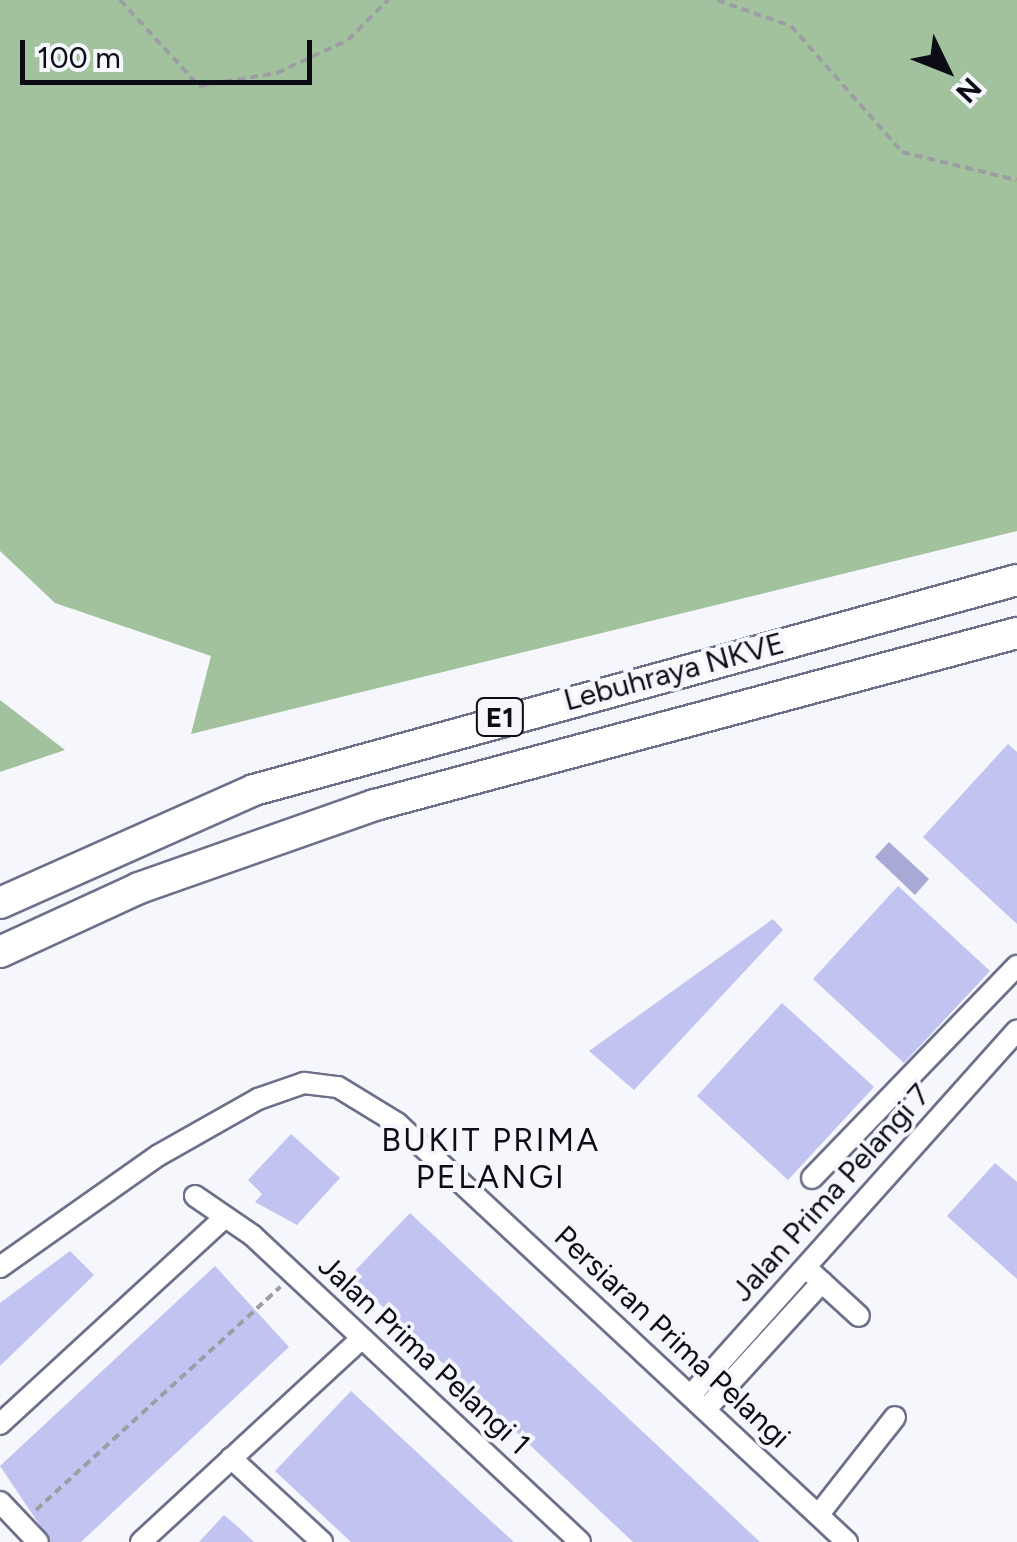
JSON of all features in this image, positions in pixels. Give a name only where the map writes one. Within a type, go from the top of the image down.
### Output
[{"type":"highway","name":"Lebuhraya NKVE","points":[[0,903],[254,790],[1017,580]]},
{"type":"highway","name":"Lebuhraya NKVE","points":[[0,952],[139,888],[375,805],[1017,633]]},
{"type":"street","points":[[812,1178],[1017,966]]},
{"type":"street","name":"Jalan Prima Pelangi 7","points":[[698,1402],[806,1267],[1017,1031]]},
{"type":"street","name":"Persiaran Prima Pelangi","points":[[0,1267],[158,1155],[258,1098],[304,1084],[338,1088],[397,1123],[847,1542]]},
{"type":"street","name":"Jalan Prima Pelangi 1","points":[[195,1196],[295,1274],[360,1340],[580,1542]]},
{"type":"street","points":[[0,1424],[222,1220]]},
{"type":"street","points":[[806,1267],[859,1316]]},
{"type":"street","points":[[698,1402],[822,1282]]},
{"type":"street","points":[[141,1542],[360,1340]]},
{"type":"street","points":[[819,1514],[895,1417]]},
{"type":"street","points":[[232,1458],[322,1542]]},
{"type":"street","points":[[0,1502],[38,1542]]},
{"type":"path","points":[[120,0],[199,86],[277,73],[348,40],[388,0]]},
{"type":"path","points":[[717,0],[791,26],[902,152],[1017,180]]},
{"type":"path","points":[[21,1524],[295,1274]]},
{"type":"green space","points":[[0,0],[1017,0],[1017,531],[191,734],[211,656],[55,603],[0,551]]},
{"type":"green space","points":[[0,700],[65,750],[0,772]]},
{"type":"water","points":[[889,842],[929,879],[915,895],[875,857]]},
{"type":"building","points":[[1008,744],[1017,752],[1017,924],[923,837]]},
{"type":"building","points":[[898,886],[990,971],[904,1063],[813,979]]},
{"type":"building","points":[[773,919],[783,930],[634,1090],[589,1051]]},
{"type":"building","points":[[782,1003],[874,1087],[788,1180],[697,1096]]},
{"type":"building","points":[[291,1134],[340,1178],[297,1225],[255,1202],[262,1194],[248,1180]]},
{"type":"building","points":[[995,1163],[1017,1182],[1017,1279],[947,1216]]},
{"type":"building","points":[[410,1213],[760,1542],[633,1542],[350,1276]]},
{"type":"building","points":[[70,1251],[94,1275],[0,1366],[0,1303]]},
{"type":"building","points":[[215,1266],[289,1347],[81,1542],[51,1542],[0,1466]]},
{"type":"building","points":[[351,1391],[514,1542],[351,1542],[275,1471]]},
{"type":"building","points":[[224,1515],[237,1526],[254,1542],[199,1542]]},
{"type":"district","name":"BUKIT PRIMA PELANGI","points":[[491,1160]]}]
